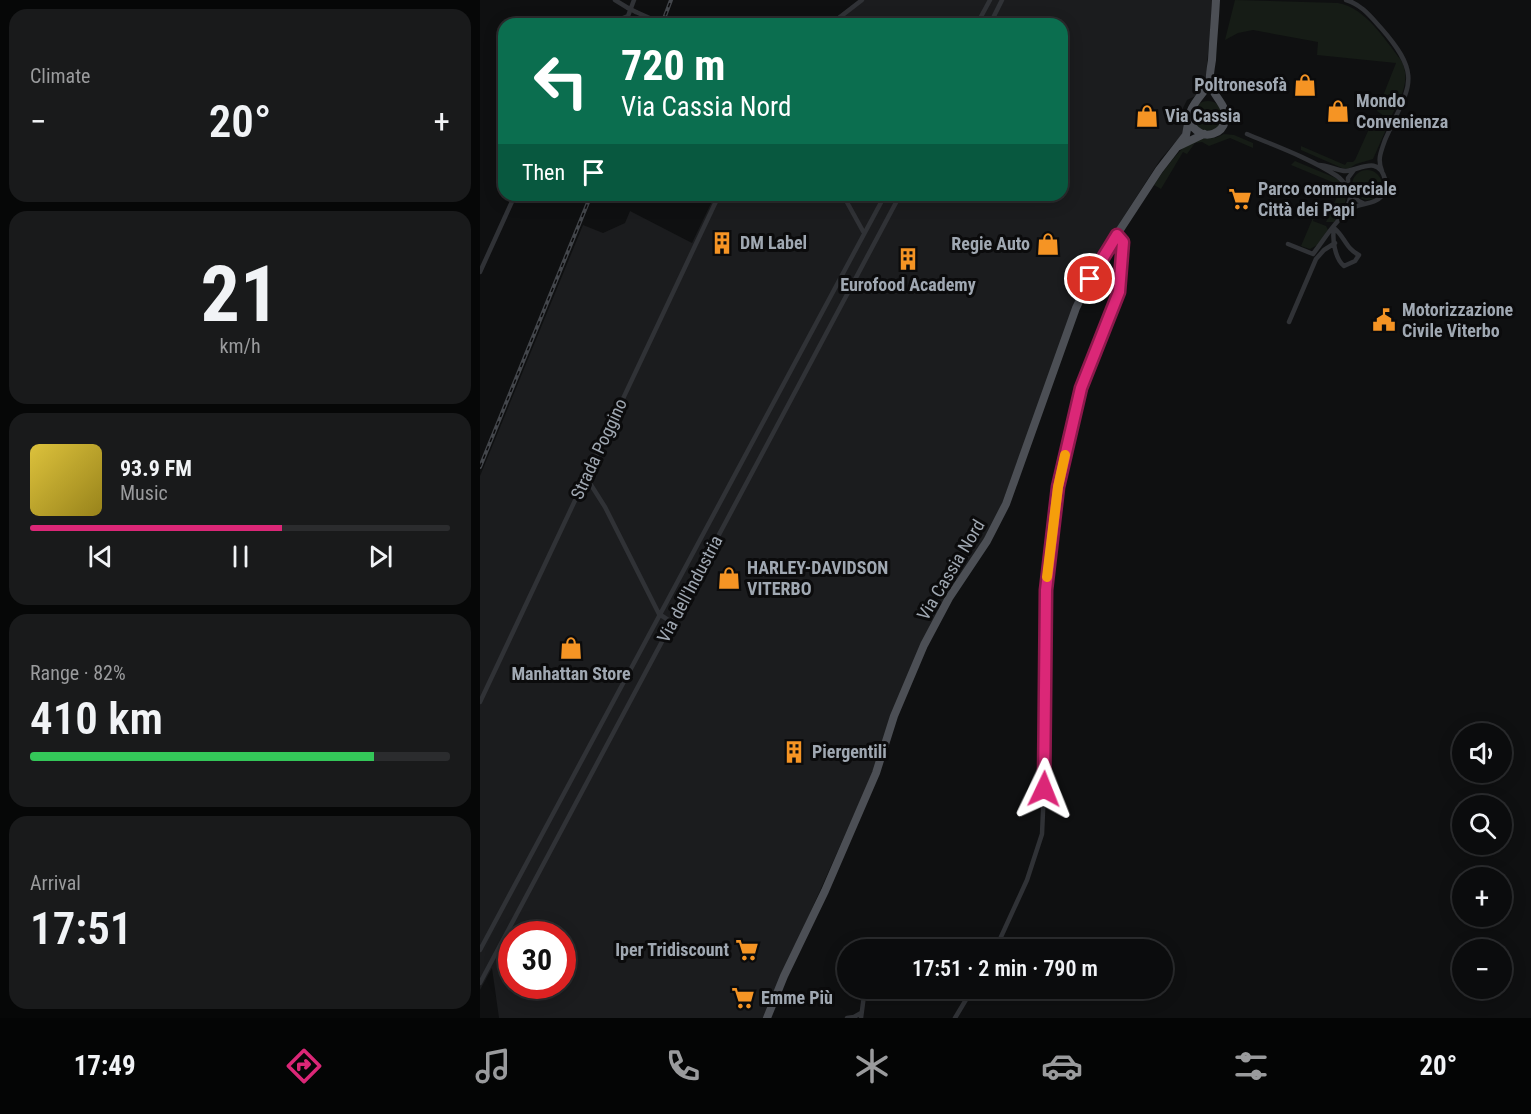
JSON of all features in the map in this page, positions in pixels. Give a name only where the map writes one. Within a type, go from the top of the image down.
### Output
[{"type":"main road","points":[[1210,83],[1226,114],[1224,125],[1215,133],[1204,134],[1194,129],[1189,118],[1192,107],[1210,83],[1216,0]]},
{"type":"main road","points":[[1197,101],[1208,98],[1220,102]]},
{"type":"main road","name":"Via Cassia Nord","points":[[767,1018],[876,773],[894,716],[924,645],[949,598],[979,554],[1003,510],[1076,308],[1097,265],[1159,170],[1186,135],[1189,118]]},
{"type":"main road","name":"Via Cassia Nord","points":[[1178,147],[1204,134]]},
{"type":"street","points":[[615,0],[650,18]]},
{"type":"street","points":[[622,18],[627,16],[634,0]]},
{"type":"street","points":[[839,18],[862,0]]},
{"type":"street","points":[[980,18],[990,0]]},
{"type":"street","points":[[993,18],[1002,0]]},
{"type":"street","points":[[1319,165],[1345,171],[1367,165],[1379,156],[1408,86],[1409,69],[1398,50],[1366,11],[1346,0]]},
{"type":"street","points":[[1247,134],[1319,165],[1341,179],[1355,200],[1365,204]]},
{"type":"street","points":[[1288,244],[1313,254],[1346,212],[1354,207],[1376,201],[1384,194],[1386,183],[1379,156]]},
{"type":"street","points":[[1367,165],[1373,166],[1382,173]]},
{"type":"street","points":[[1346,212],[1349,192],[1348,178],[1356,168]]},
{"type":"street","points":[[480,272],[512,201]]},
{"type":"street","name":"Strada Poggino","points":[[480,702],[715,201]]},
{"type":"street","points":[[846,201],[864,233]]},
{"type":"street","name":"Via dell'Industria","points":[[480,950],[882,201]]},
{"type":"street","name":"Via dell'Industria","points":[[480,983],[897,201]]},
{"type":"street","points":[[1334,228],[1339,232],[1348,249],[1359,255],[1349,265],[1344,266],[1340,263],[1334,228]]},
{"type":"street","points":[[1000,939],[1027,880],[1042,834],[1045,766],[1043,701],[1046,590],[1058,487],[1081,388],[1119,292],[1123,242],[1117,235]]},
{"type":"street","points":[[1289,322],[1316,260],[1324,250],[1335,243]]},
{"type":"street","points":[[586,477],[605,507],[659,614],[673,623]]},
{"type":"street","points":[[861,1018],[864,999]]},
{"type":"street","points":[[955,1018],[966,999]]},
{"type":"street","points":[[846,1018],[859,1016],[862,1011]]},
{"type":"shaded area","points":[[859,0],[1213,0],[1205,86],[1200,94],[1187,100],[1181,112],[1184,132],[1160,160],[1094,263],[1076,301],[1000,509],[978,550],[942,605],[874,770],[763,1018],[499,1018],[492,968],[480,990],[480,476],[583,225],[603,233],[625,223],[630,211],[692,243],[712,201],[1068,201],[1068,18],[835,18]]},
{"type":"shaded area","points":[[1235,0],[1338,3],[1357,11],[1381,34],[1404,67],[1404,89],[1391,117],[1387,118],[1377,111],[1396,63],[1317,55],[1318,42],[1253,30],[1238,33],[1225,40]]},
{"type":"shaded area","points":[[1208,101],[1219,105],[1223,116],[1219,127],[1208,131],[1197,127],[1193,116],[1197,105]]},
{"type":"shaded area","points":[[1376,119],[1388,125],[1373,159],[1348,169],[1301,150],[1301,146],[1345,165],[1347,162],[1353,162],[1373,120]]},
{"type":"shaded area","points":[[1224,134],[1234,135],[1253,143],[1253,148],[1230,138],[1209,146],[1202,142],[1195,143],[1187,154],[1183,152],[1161,189],[1154,185],[1173,159],[1191,141]]},
{"type":"shaded area","points":[[1295,161],[1338,179],[1342,184],[1346,196],[1344,207],[1334,222],[1326,222],[1340,190],[1336,188],[1337,184],[1291,165]]},
{"type":"shaded area","points":[[1367,170],[1378,174],[1382,185],[1378,196],[1367,200],[1356,196],[1352,185],[1356,174]]},
{"type":"shaded area","points":[[1318,206],[1313,221],[1326,226],[1328,230],[1317,245],[1310,249],[1301,246]]},
{"type":"railway","points":[[664,18],[671,0]]},
{"type":"railway","points":[[480,467],[589,201]]},
{"type":"slow traffic","points":[[1047,577],[1058,487],[1065,455]]},
{"type":"place","name":"Poltronesofà","points":[[1305,85]]},
{"type":"place","name":"Mondo Convenienza","points":[[1338,111]]},
{"type":"place","name":"Via Cassia","points":[[1147,116]]},
{"type":"place","name":"Parco commerciale Città dei Papi","points":[[1240,199]]},
{"type":"place","name":"DM Label","points":[[722,243]]},
{"type":"place","name":"Regie Auto","points":[[1048,244]]},
{"type":"place","name":"Eurofood Academy","points":[[908,259]]},
{"type":"place","name":"Motorizzazione Civile Viterbo","points":[[1384,320]]},
{"type":"place","name":"HARLEY-DAVIDSON VITERBO","points":[[729,578]]},
{"type":"place","name":"Manhattan Store","points":[[571,648]]},
{"type":"place","name":"Piergentili","points":[[794,752]]},
{"type":"place","name":"Iper Tridiscount","points":[[747,950]]},
{"type":"place","name":"Emme Più","points":[[743,998]]},
{"type":"route","points":[[1044,789],[1043,701],[1046,590],[1058,487],[1081,388],[1119,292],[1123,242],[1117,235],[1090,279]]}]
